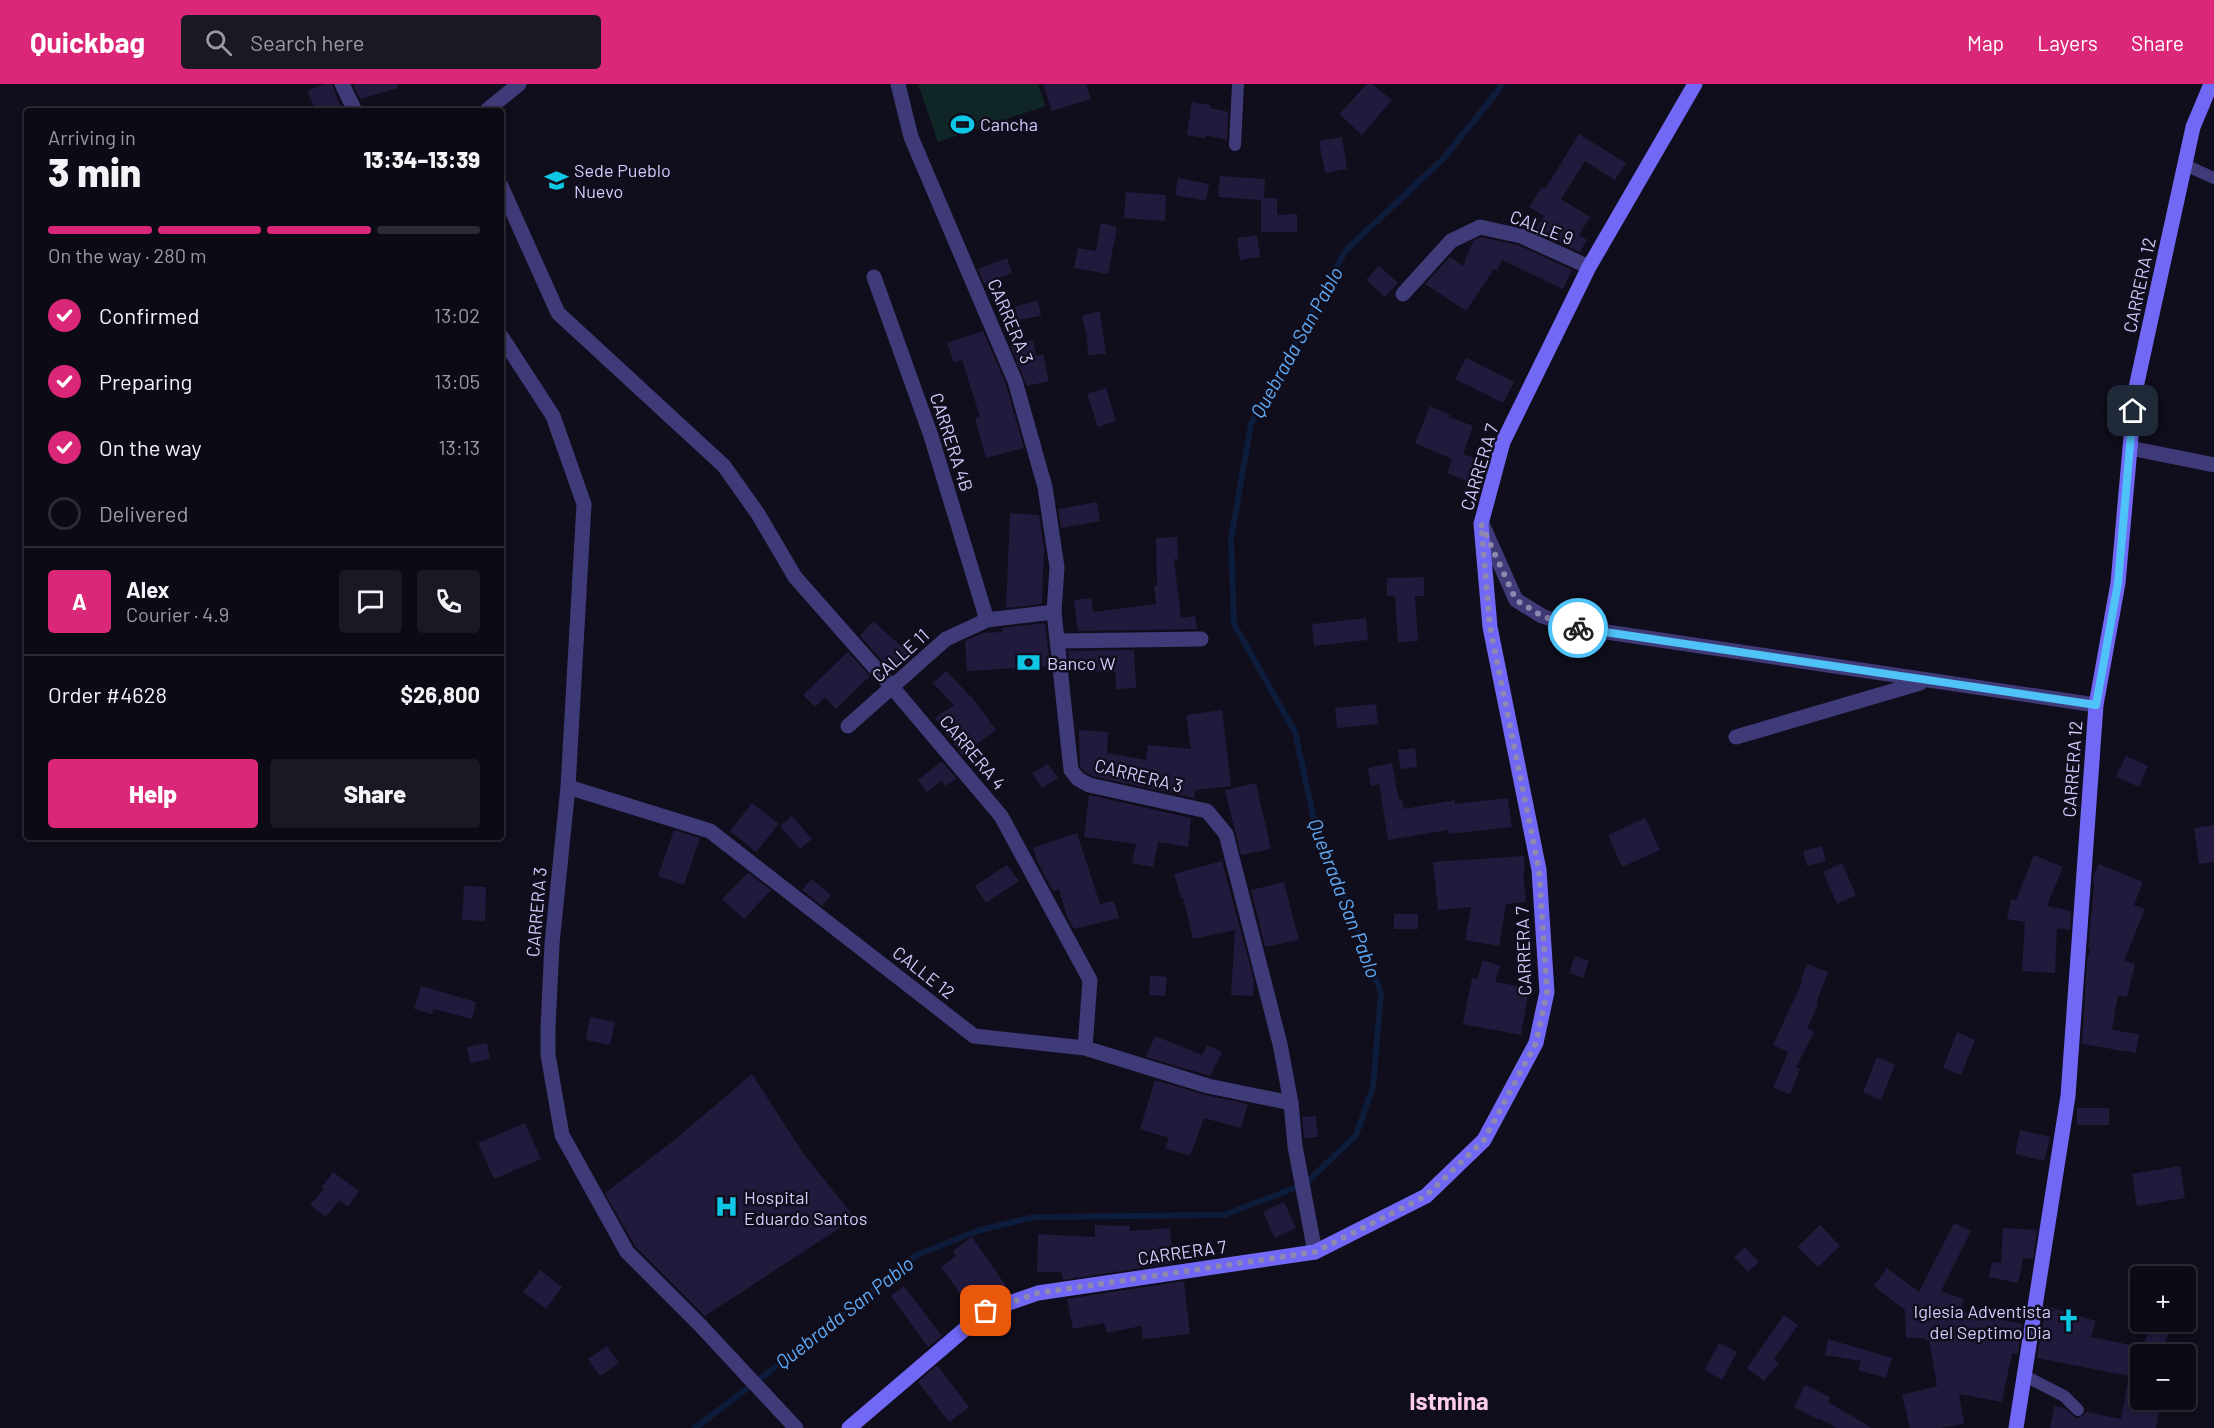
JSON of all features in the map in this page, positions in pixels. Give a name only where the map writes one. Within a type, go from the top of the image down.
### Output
[{"type":"main road","name":"CARRERA 7","points":[[849,1428],[986,1311],[1038,1293],[1315,1252],[1426,1196],[1484,1140],[1536,1043],[1547,992],[1539,870],[1490,627],[1481,524],[1503,442],[1589,267],[1695,84]]},
{"type":"main road","name":"CARRERA 12","points":[[2016,1428],[2068,1096],[2096,705],[2118,583],[2135,392],[2193,127],[2211,90]]},
{"type":"street","points":[[342,84],[354,108]]},
{"type":"street","points":[[490,108],[519,84]]},
{"type":"street","name":"CARRERA 3","points":[[898,84],[911,137],[1018,391],[1045,487],[1058,567],[1054,612],[1071,770],[1078,779],[1089,785],[1208,811],[1226,834],[1280,1044],[1291,1103],[1295,1146],[1315,1252]]},
{"type":"street","name":"CARRERA 4","points":[[504,193],[558,313],[724,466],[758,514],[795,577],[1001,816],[1090,980],[1084,1048]]},
{"type":"street","name":"CALLE 9","points":[[1403,294],[1451,241],[1480,226],[1521,236],[1589,267]]},
{"type":"street","name":"CARRERA 4B","points":[[874,277],[931,436],[987,620]]},
{"type":"street","name":"CARRERA 3","points":[[504,341],[553,416],[584,504],[568,787],[552,944],[548,1028],[548,1055],[562,1135],[627,1252],[700,1325],[796,1428]]},
{"type":"street","points":[[2130,448],[2214,465]]},
{"type":"street","points":[[1481,524],[1516,600],[1542,616],[1573,627],[2096,705]]},
{"type":"street","name":"CALLE 11","points":[[848,726],[946,639],[987,620],[1054,612]]},
{"type":"street","points":[[1058,641],[1201,639]]},
{"type":"street","points":[[1736,737],[1926,681]]},
{"type":"street","name":"CALLE 12","points":[[568,787],[710,831],[974,1036],[1084,1048],[1208,1086],[1291,1103]]},
{"type":"lane","points":[[1235,145],[1238,84]]},
{"type":"lane","points":[[2185,165],[2214,178]]},
{"type":"lane","points":[[2025,1376],[2064,1396],[2078,1410]]},
{"type":"green space","name":"Cancha","points":[[918,84],[1038,84],[1046,106],[938,142]]},
{"type":"building","points":[[324,84],[332,84],[341,108],[315,108],[307,91]]},
{"type":"building","points":[[353,84],[397,84],[398,88],[360,99]]},
{"type":"building","points":[[1043,84],[1086,84],[1091,99],[1052,111]]},
{"type":"building","points":[[1367,84],[1372,84],[1392,100],[1362,135],[1339,114]]},
{"type":"building","points":[[1192,102],[1210,105],[1210,108],[1228,112],[1227,140],[1206,135],[1205,138],[1187,135]]},
{"type":"building","points":[[1579,134],[1626,163],[1615,180],[1585,161],[1561,199],[1590,217],[1579,235],[1587,240],[1580,252],[1534,231],[1544,216],[1529,207],[1542,187],[1545,189]]},
{"type":"building","points":[[1342,137],[1347,169],[1325,173],[1319,141]]},
{"type":"building","points":[[1220,176],[1265,179],[1264,198],[1277,198],[1277,215],[1297,214],[1297,232],[1261,232],[1261,200],[1218,197]]},
{"type":"building","points":[[1178,178],[1209,184],[1206,201],[1175,195]]},
{"type":"building","points":[[1126,192],[1166,195],[1165,221],[1124,218]]},
{"type":"building","points":[[1101,223],[1117,227],[1108,274],[1074,268],[1078,248],[1096,251]]},
{"type":"building","points":[[1257,235],[1260,257],[1240,260],[1237,238]]},
{"type":"building","points":[[1481,237],[1518,245],[1572,270],[1563,289],[1502,260],[1497,271],[1494,269],[1466,311],[1425,284],[1450,257],[1463,266],[1473,241]]},
{"type":"building","points":[[1007,258],[1012,273],[984,284],[978,269]]},
{"type":"building","points":[[1379,266],[1398,283],[1385,297],[1366,280]]},
{"type":"building","points":[[1038,301],[1041,316],[1018,320],[1015,306]]},
{"type":"building","points":[[1100,311],[1106,354],[1088,355],[1082,316]]},
{"type":"building","points":[[983,331],[1006,384],[1024,448],[986,458],[975,418],[980,417],[962,360],[954,363],[947,343]]},
{"type":"building","points":[[1033,340],[1036,356],[1043,354],[1049,381],[1027,386],[1010,345]]},
{"type":"building","points":[[1466,358],[1514,382],[1503,403],[1455,379]]},
{"type":"building","points":[[1106,388],[1116,421],[1098,427],[1087,394]]},
{"type":"building","points":[[1430,406],[1450,415],[1449,417],[1473,426],[1463,454],[1477,459],[1469,482],[1447,473],[1452,459],[1415,443]]},
{"type":"building","points":[[1097,502],[1100,521],[1061,528],[1058,509]]},
{"type":"building","points":[[1010,513],[1039,515],[1044,547],[1042,604],[1006,608]]},
{"type":"building","points":[[1177,537],[1178,559],[1174,559],[1181,618],[1195,616],[1197,629],[1078,631],[1074,600],[1091,598],[1093,612],[1156,604],[1154,586],[1157,585],[1156,538]]},
{"type":"building","points":[[1424,577],[1424,596],[1415,596],[1418,641],[1398,642],[1395,596],[1387,596],[1387,578]]},
{"type":"building","points":[[1366,618],[1368,640],[1314,646],[1312,624]]},
{"type":"building","points":[[873,621],[912,656],[893,673],[860,636]]},
{"type":"building","points":[[1045,623],[1050,666],[967,671],[965,641],[983,633],[1002,632],[1002,628]]},
{"type":"building","points":[[1134,650],[1136,688],[1116,689],[1115,672],[1070,671],[1068,651]]},
{"type":"building","points":[[848,652],[870,676],[836,709],[825,697],[815,707],[803,695]]},
{"type":"building","points":[[946,671],[974,700],[996,730],[962,755],[935,718],[954,705],[933,683]]},
{"type":"building","points":[[1376,704],[1378,724],[1337,728],[1335,708]]},
{"type":"building","points":[[1222,710],[1231,786],[1195,790],[1194,798],[1092,776],[1080,766],[1079,730],[1108,732],[1107,753],[1146,760],[1148,745],[1191,749],[1186,715]]},
{"type":"building","points":[[1415,748],[1417,767],[1400,769],[1398,750]]},
{"type":"building","points":[[2126,756],[2148,766],[2139,787],[2116,777]]},
{"type":"building","points":[[942,761],[957,779],[944,786],[942,781],[927,792],[918,780]]},
{"type":"building","points":[[1392,763],[1399,800],[1402,800],[1404,809],[1455,800],[1455,804],[1508,798],[1512,827],[1449,834],[1448,830],[1388,840],[1379,784],[1371,786],[1368,768]]},
{"type":"building","points":[[1048,764],[1058,778],[1042,788],[1032,773]]},
{"type":"building","points":[[1256,783],[1271,849],[1241,855],[1225,790]]},
{"type":"building","points":[[1089,795],[1191,818],[1188,847],[1158,842],[1153,867],[1132,863],[1136,844],[1084,837]]},
{"type":"building","points":[[752,803],[779,824],[756,852],[730,831]]},
{"type":"building","points":[[792,816],[812,839],[800,849],[780,826]]},
{"type":"building","points":[[1645,818],[1660,850],[1622,867],[1608,835]]},
{"type":"building","points":[[2214,825],[2214,862],[2199,864],[2194,828]]},
{"type":"building","points":[[674,830],[700,838],[684,885],[658,876]]},
{"type":"building","points":[[1077,833],[1100,904],[1114,901],[1119,918],[1074,929],[1067,917],[1059,889],[1053,891],[1033,848]]},
{"type":"building","points":[[1822,846],[1826,861],[1807,866],[1803,851]]},
{"type":"building","points":[[2034,855],[2063,867],[2047,906],[2071,911],[2070,930],[2057,928],[2055,973],[2022,971],[2025,922],[2007,919],[2011,899],[2016,900]]},
{"type":"building","points":[[1524,856],[1526,902],[1506,904],[1499,946],[1465,940],[1471,907],[1438,910],[1433,862]]},
{"type":"building","points":[[1222,861],[1254,980],[1253,996],[1231,995],[1235,930],[1193,939],[1183,898],[1181,898],[1174,874]]},
{"type":"building","points":[[1842,863],[1856,895],[1837,904],[1823,872]]},
{"type":"building","points":[[2099,864],[2143,882],[2134,905],[2145,909],[2124,961],[2135,964],[2127,997],[2118,995],[2112,1030],[2139,1034],[2136,1053],[2082,1044],[2093,877]]},
{"type":"building","points":[[1007,865],[1019,881],[986,903],[975,886]]},
{"type":"building","points":[[748,873],[771,890],[744,919],[722,899]]},
{"type":"building","points":[[812,879],[831,895],[822,906],[802,890]]},
{"type":"building","points":[[1284,882],[1299,940],[1265,947],[1251,890]]},
{"type":"building","points":[[464,886],[486,887],[485,921],[462,920]]},
{"type":"building","points":[[1394,914],[1418,914],[1418,929],[1394,929]]},
{"type":"building","points":[[1575,956],[1589,961],[1583,978],[1569,973]]},
{"type":"building","points":[[1483,960],[1500,966],[1495,982],[1529,988],[1521,1035],[1463,1024],[1472,978],[1477,979]]},
{"type":"building","points":[[1807,964],[1828,972],[1816,1004],[1818,1005],[1807,1028],[1814,1032],[1796,1067],[1800,1069],[1790,1094],[1773,1088],[1788,1052],[1773,1045],[1803,980],[1801,979]]},
{"type":"building","points":[[1150,975],[1167,977],[1165,996],[1149,995]]},
{"type":"building","points":[[421,986],[476,1002],[472,1019],[434,1009],[432,1014],[414,1009]]},
{"type":"building","points":[[590,1017],[615,1022],[610,1045],[586,1040]]},
{"type":"building","points":[[1957,1032],[1975,1040],[1961,1075],[1943,1068]]},
{"type":"building","points":[[1155,1036],[1202,1055],[1207,1045],[1222,1052],[1210,1076],[1146,1057]]},
{"type":"building","points":[[487,1043],[490,1059],[470,1063],[467,1047]]},
{"type":"building","points":[[1877,1057],[1895,1065],[1881,1100],[1863,1092]]},
{"type":"building","name":"Hospital Eduardo Santos","points":[[752,1074],[803,1153],[855,1218],[705,1316],[635,1246],[605,1193],[677,1138]]},
{"type":"building","points":[[1155,1080],[1205,1095],[1248,1104],[1241,1128],[1204,1118],[1190,1156],[1165,1148],[1169,1138],[1140,1129]]},
{"type":"building","points":[[2077,1108],[2109,1108],[2109,1125],[2077,1125]]},
{"type":"building","points":[[1316,1116],[1318,1137],[1304,1138],[1302,1117]]},
{"type":"building","points":[[525,1123],[541,1159],[494,1179],[478,1143]]},
{"type":"building","points":[[2020,1130],[2050,1137],[2044,1161],[2015,1154]]},
{"type":"building","points":[[2180,1166],[2185,1198],[2137,1206],[2132,1174]]},
{"type":"building","points":[[333,1172],[359,1191],[348,1207],[339,1200],[326,1217],[310,1205],[324,1189],[322,1187]]},
{"type":"building","points":[[1284,1202],[1296,1228],[1275,1238],[1263,1212]]},
{"type":"building","points":[[1954,1223],[1971,1231],[1941,1291],[1964,1299],[1960,1311],[2022,1324],[2018,1354],[2012,1353],[2002,1402],[1959,1394],[1964,1424],[1940,1428],[1910,1428],[1902,1395],[1937,1386],[1929,1340],[1906,1338],[1905,1310],[1874,1286],[1887,1268],[1919,1292]]},
{"type":"building","points":[[1095,1225],[1130,1226],[1130,1231],[1170,1228],[1173,1263],[1063,1280],[1061,1272],[1037,1272],[1038,1234],[1095,1237]]},
{"type":"building","points":[[1820,1225],[1840,1246],[1818,1267],[1797,1247]]},
{"type":"building","points":[[2003,1228],[2037,1230],[2033,1259],[2023,1258],[2018,1283],[1989,1277],[1992,1262],[2001,1263]]},
{"type":"building","points":[[972,1237],[1006,1286],[972,1310],[941,1267],[956,1256],[953,1251]]},
{"type":"building","points":[[1745,1247],[1759,1262],[1748,1272],[1734,1257]]},
{"type":"building","points":[[540,1270],[562,1287],[546,1309],[523,1292]]},
{"type":"building","points":[[1184,1281],[1190,1334],[1143,1339],[1141,1326],[1107,1333],[1104,1323],[1073,1329],[1067,1299]]},
{"type":"building","points":[[904,1286],[942,1336],[928,1347],[891,1296]]},
{"type":"building","points":[[2046,1306],[2096,1321],[2091,1337],[2130,1345],[2130,1410],[2159,1410],[2156,1428],[2050,1428],[2054,1406],[2064,1408],[2076,1418],[2083,1416],[2086,1412],[2121,1419],[2129,1376],[2037,1358]]},
{"type":"building","points":[[1784,1315],[1798,1325],[1774,1359],[1779,1363],[1764,1381],[1747,1368]]},
{"type":"building","points":[[2149,1332],[2169,1332],[2164,1344],[2144,1344]]},
{"type":"building","points":[[1828,1339],[1892,1358],[1886,1378],[1858,1370],[1861,1361],[1825,1355]]},
{"type":"building","points":[[1719,1343],[1737,1352],[1722,1380],[1705,1370]]},
{"type":"building","points":[[607,1346],[619,1363],[600,1376],[588,1359]]},
{"type":"building","points":[[937,1365],[969,1407],[949,1422],[918,1382]]},
{"type":"building","points":[[1805,1385],[1830,1397],[1828,1402],[1872,1428],[1836,1428],[1794,1407]]},
{"type":"waterway","name":"Quebrada San Pablo","points":[[695,1428],[832,1324],[917,1255],[977,1231],[1034,1217],[1224,1215],[1305,1184],[1356,1135],[1373,1087],[1381,993],[1313,815],[1295,732],[1234,624],[1231,539],[1251,424],[1346,250],[1443,159],[1502,84]]},
{"type":"way so far","points":[[986,1311],[1038,1293],[1315,1252],[1426,1196],[1484,1140],[1536,1043],[1547,992],[1539,870],[1490,627],[1481,524],[1516,600],[1542,616],[1578,628]]},
{"type":"place","name":"Cancha","points":[[962,124]]},
{"type":"place","name":"Sede Pueblo Nuevo","points":[[556,180]]},
{"type":"place","name":"Banco W","points":[[1029,663]]},
{"type":"place","name":"Hospital Eduardo Santos","points":[[726,1207]]},
{"type":"place","name":"Iglesia Adventista del Septimo Dia","points":[[2069,1321]]},
{"type":"district","name":"Istmina","points":[[1449,1400]]},
{"type":"route","points":[[1578,628],[2096,705],[2118,583],[2133,411]]}]
